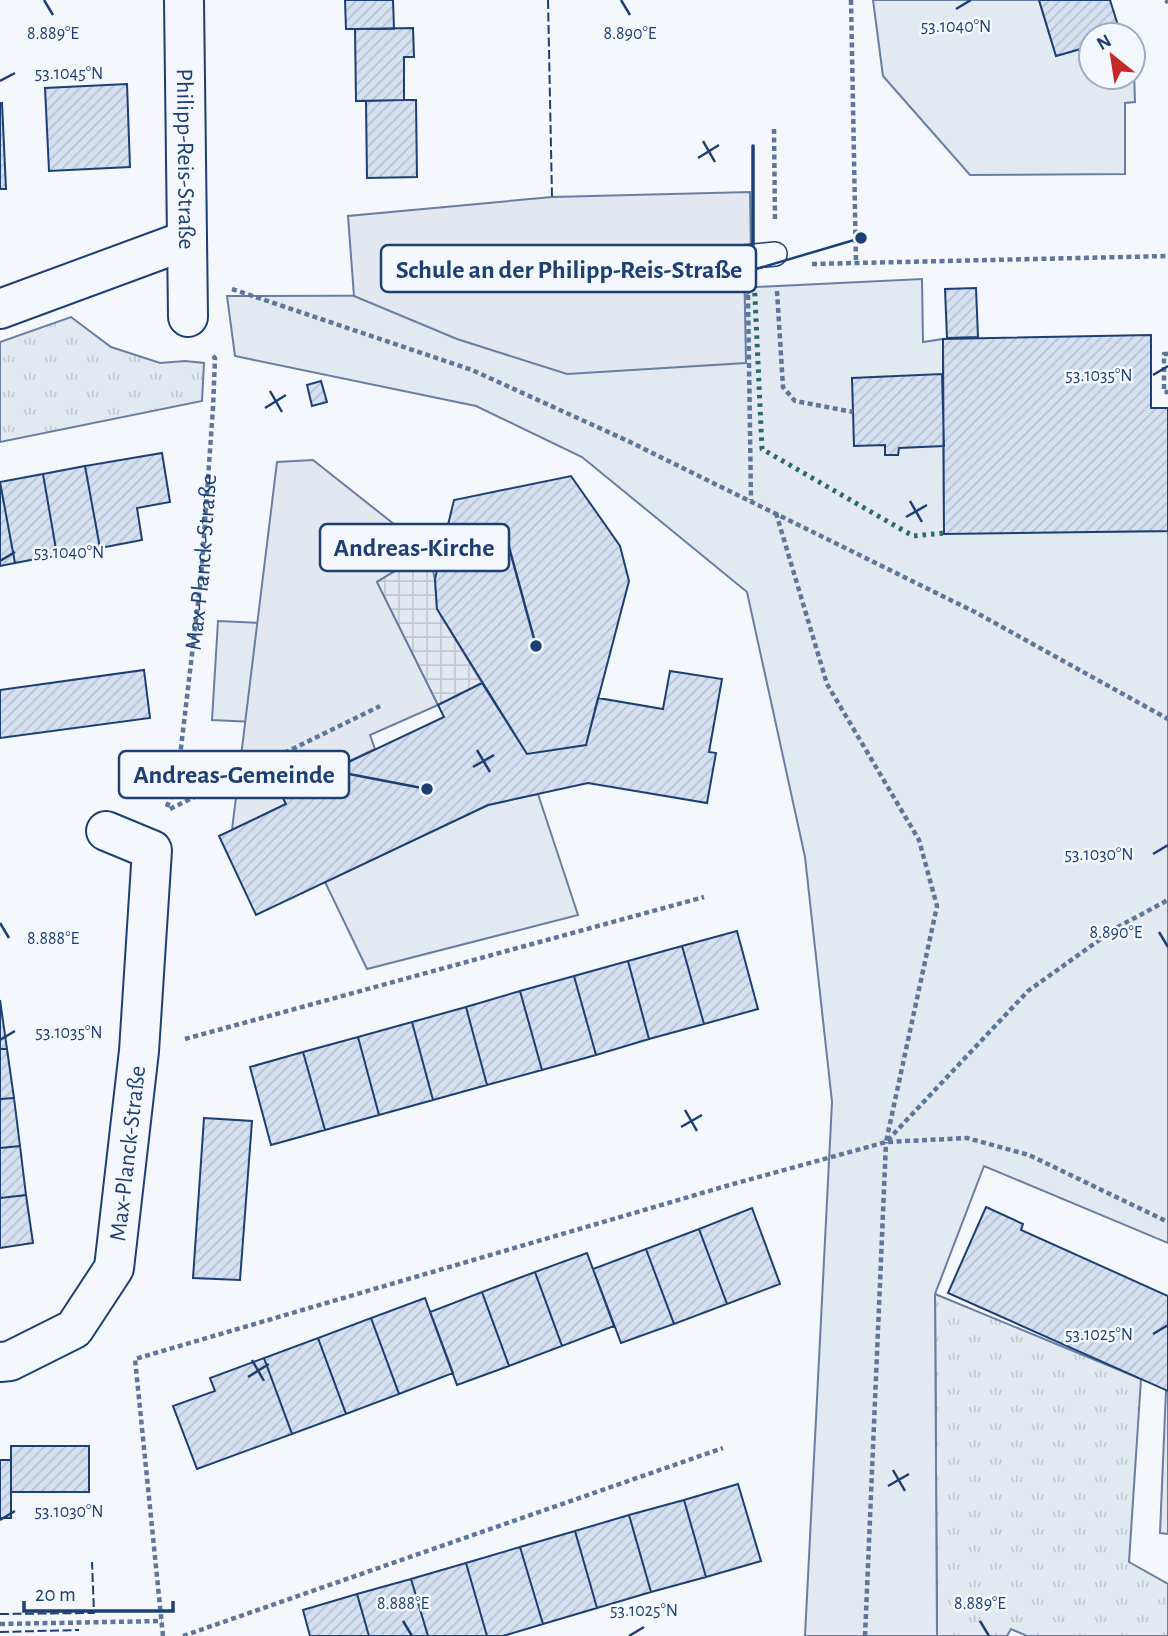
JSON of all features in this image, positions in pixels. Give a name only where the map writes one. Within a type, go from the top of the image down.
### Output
[{"type":"street","name":"Philipp-Reis-Straße","points":[[184,0],[188,317]]},
{"type":"street","points":[[0,309],[187,240]]},
{"type":"street","name":"Max-Planck-Straße","points":[[0,1362],[10,1361],[74,1329],[114,1268],[139,1051],[152,850],[106,831]]},
{"type":"lane","points":[[744,257],[775,254]]},
{"type":"path","points":[[851,0],[856,263]]},
{"type":"path","points":[[774,129],[776,264],[1168,256]]},
{"type":"path","points":[[777,286],[783,387],[795,401],[853,412]]},
{"type":"path","points":[[227,288],[472,370],[751,500],[975,612],[1168,719]]},
{"type":"path","points":[[748,294],[751,500]]},
{"type":"path","name":"Max-Planck-Straße","points":[[188,317],[215,358],[213,408],[201,578],[180,760],[165,811],[380,706]]},
{"type":"path","points":[[1168,354],[1164,354],[1164,392],[1168,392]]},
{"type":"path","points":[[775,512],[827,684],[919,840],[937,906],[887,1142],[865,1636]]},
{"type":"path","points":[[139,1051],[704,897]]},
{"type":"path","points":[[887,1142],[1028,991],[1116,928],[1168,900]]},
{"type":"path","points":[[163,1636],[135,1359],[733,1184],[887,1142],[967,1138],[1029,1155],[1168,1222]]},
{"type":"path","points":[[183,1636],[723,1448]]},
{"type":"path","points":[[0,1624],[162,1621]]},
{"type":"green space","points":[[873,0],[1039,0],[1056,56],[1077,50],[1077,91],[1135,91],[1135,102],[1125,103],[1125,174],[970,175],[883,76]]},
{"type":"green space","points":[[922,279],[923,342],[943,339],[944,533],[1168,531],[1168,1243],[984,1166],[935,1294],[937,1636],[805,1636],[832,1102],[805,857],[747,592],[582,457],[476,406],[235,356],[227,296],[554,295],[701,332],[756,287]]},
{"type":"green space","points":[[71,317],[111,347],[160,363],[204,363],[202,401],[0,442],[0,342]]},
{"type":"green space","points":[[218,621],[259,623],[254,722],[212,720]]},
{"type":"green space","points":[[538,794],[578,915],[367,969],[325,882],[488,805]]},
{"type":"green space","points":[[935,1294],[1141,1379],[1129,1562],[1168,1584],[1168,1636],[1027,1636],[1011,1629],[1007,1636],[937,1636]]},
{"type":"shaded area","points":[[750,192],[751,254],[744,257],[746,363],[567,374],[457,339],[354,296],[348,216],[552,197]]},
{"type":"shaded area","points":[[313,460],[428,551],[377,582],[438,705],[370,735],[375,749],[281,793],[286,804],[232,830],[277,462]]},
{"type":"shaded area","points":[[428,551],[435,579],[437,609],[482,683],[438,705],[377,582]]},
{"type":"shaded area","points":[[1166,1390],[1168,1391],[1168,1534],[1160,1533]]},
{"type":"building","points":[[345,0],[393,0],[394,29],[346,29]]},
{"type":"building","points":[[1039,0],[1110,0],[1117,21],[1077,21],[1077,50],[1056,56]]},
{"type":"building","points":[[413,28],[414,57],[404,57],[404,100],[356,101],[355,29]]},
{"type":"building","points":[[127,84],[130,167],[49,171],[45,88]]},
{"type":"building","points":[[416,100],[417,177],[367,178],[366,101]]},
{"type":"building","points":[[2,103],[6,189],[0,189]]},
{"type":"building","points":[[976,288],[978,337],[947,338],[945,289]]},
{"type":"building","points":[[1151,335],[1151,408],[1168,408],[1168,531],[944,534],[943,339]]},
{"type":"building","points":[[942,374],[944,446],[899,448],[898,455],[885,455],[885,445],[854,446],[852,378]]},
{"type":"building","points":[[321,381],[327,402],[312,406],[307,385]]},
{"type":"building","points":[[162,453],[170,502],[137,508],[142,540],[100,548],[85,466]]},
{"type":"building","points":[[85,466],[100,548],[57,555],[43,474]]},
{"type":"building","points":[[43,474],[57,555],[15,563],[0,482]]},
{"type":"building","points":[[571,476],[620,546],[629,581],[586,745],[527,754],[437,609],[435,579],[454,500]]},
{"type":"building","points":[[0,482],[15,563],[0,566]]},
{"type":"building","points":[[144,670],[150,718],[0,738],[0,690]]},
{"type":"building","points":[[670,671],[722,679],[709,752],[716,753],[707,803],[588,783],[488,805],[256,915],[219,836],[286,804],[281,794],[444,717],[438,705],[482,683],[527,754],[586,745],[598,698],[663,709]]},
{"type":"building","points":[[737,931],[758,1009],[704,1024],[682,946]]},
{"type":"building","points":[[682,946],[704,1024],[649,1039],[628,961]]},
{"type":"building","points":[[628,961],[649,1039],[596,1055],[574,976]]},
{"type":"building","points":[[574,976],[596,1055],[542,1070],[520,991]]},
{"type":"building","points":[[520,991],[542,1070],[487,1085],[466,1007]]},
{"type":"building","points":[[0,1000],[7,1049],[0,1049]]},
{"type":"building","points":[[466,1007],[487,1085],[433,1100],[412,1022]]},
{"type":"building","points":[[412,1022],[433,1100],[379,1115],[358,1037]]},
{"type":"building","points":[[358,1037],[379,1115],[325,1130],[303,1052]]},
{"type":"building","points":[[0,1049],[7,1049],[14,1098],[0,1099]]},
{"type":"building","points":[[303,1052],[325,1130],[271,1145],[250,1067]]},
{"type":"building","points":[[14,1098],[20,1146],[0,1148],[0,1099]]},
{"type":"building","points":[[204,1118],[252,1121],[240,1280],[193,1278]]},
{"type":"building","points":[[20,1146],[26,1195],[0,1198],[0,1148]]},
{"type":"building","points":[[26,1195],[33,1243],[0,1248],[0,1198]]},
{"type":"building","points":[[986,1207],[1023,1224],[1021,1230],[1168,1296],[1168,1391],[948,1293]]},
{"type":"building","points":[[752,1208],[780,1284],[727,1304],[699,1229]]},
{"type":"building","points":[[699,1229],[727,1304],[674,1324],[646,1249]]},
{"type":"building","points":[[646,1249],[674,1324],[621,1343],[593,1269]]},
{"type":"building","points":[[587,1253],[614,1326],[562,1346],[535,1272]]},
{"type":"building","points":[[535,1272],[562,1346],[509,1366],[482,1292]]},
{"type":"building","points":[[482,1292],[509,1366],[457,1385],[430,1312]]},
{"type":"building","points":[[425,1298],[453,1373],[399,1394],[371,1318]]},
{"type":"building","points":[[371,1318],[399,1394],[346,1414],[318,1338]]},
{"type":"building","points":[[318,1338],[346,1414],[292,1434],[264,1358]]},
{"type":"building","points":[[264,1358],[292,1434],[197,1469],[173,1406],[215,1391],[210,1378]]},
{"type":"building","points":[[11,1446],[89,1446],[89,1492],[11,1492]]},
{"type":"building","points":[[0,1460],[11,1460],[11,1518],[0,1518]]},
{"type":"building","points":[[738,1484],[761,1561],[706,1577],[684,1500]]},
{"type":"building","points":[[684,1500],[706,1577],[651,1592],[629,1515]]},
{"type":"building","points":[[629,1515],[651,1592],[597,1608],[575,1531]]},
{"type":"building","points":[[575,1531],[597,1608],[543,1624],[520,1547]]},
{"type":"building","points":[[520,1547],[543,1624],[503,1636],[487,1636],[466,1563]]},
{"type":"building","points":[[466,1563],[487,1636],[428,1636],[411,1579]]},
{"type":"building","points":[[411,1579],[428,1636],[369,1636],[357,1594]]},
{"type":"building","points":[[357,1594],[369,1636],[310,1636],[303,1610]]},
{"type":"hedge","points":[[754,276],[762,449],[913,536],[945,533]]},
{"type":"fence","points":[[548,0],[552,197]]},
{"type":"fence","points":[[0,1614],[94,1613],[92,1562]]},
{"type":"fence","points":[[0,1632],[79,1630]]},
{"type":"wall","points":[[753,146],[753,245]]},
{"type":"place","name":"Schule an der Philipp-Reis-Straße","points":[[861,238]]},
{"type":"place","name":"Andreas-Kirche","points":[[536,646]]},
{"type":"place","name":"Andreas-Gemeinde","points":[[427,789]]}]
